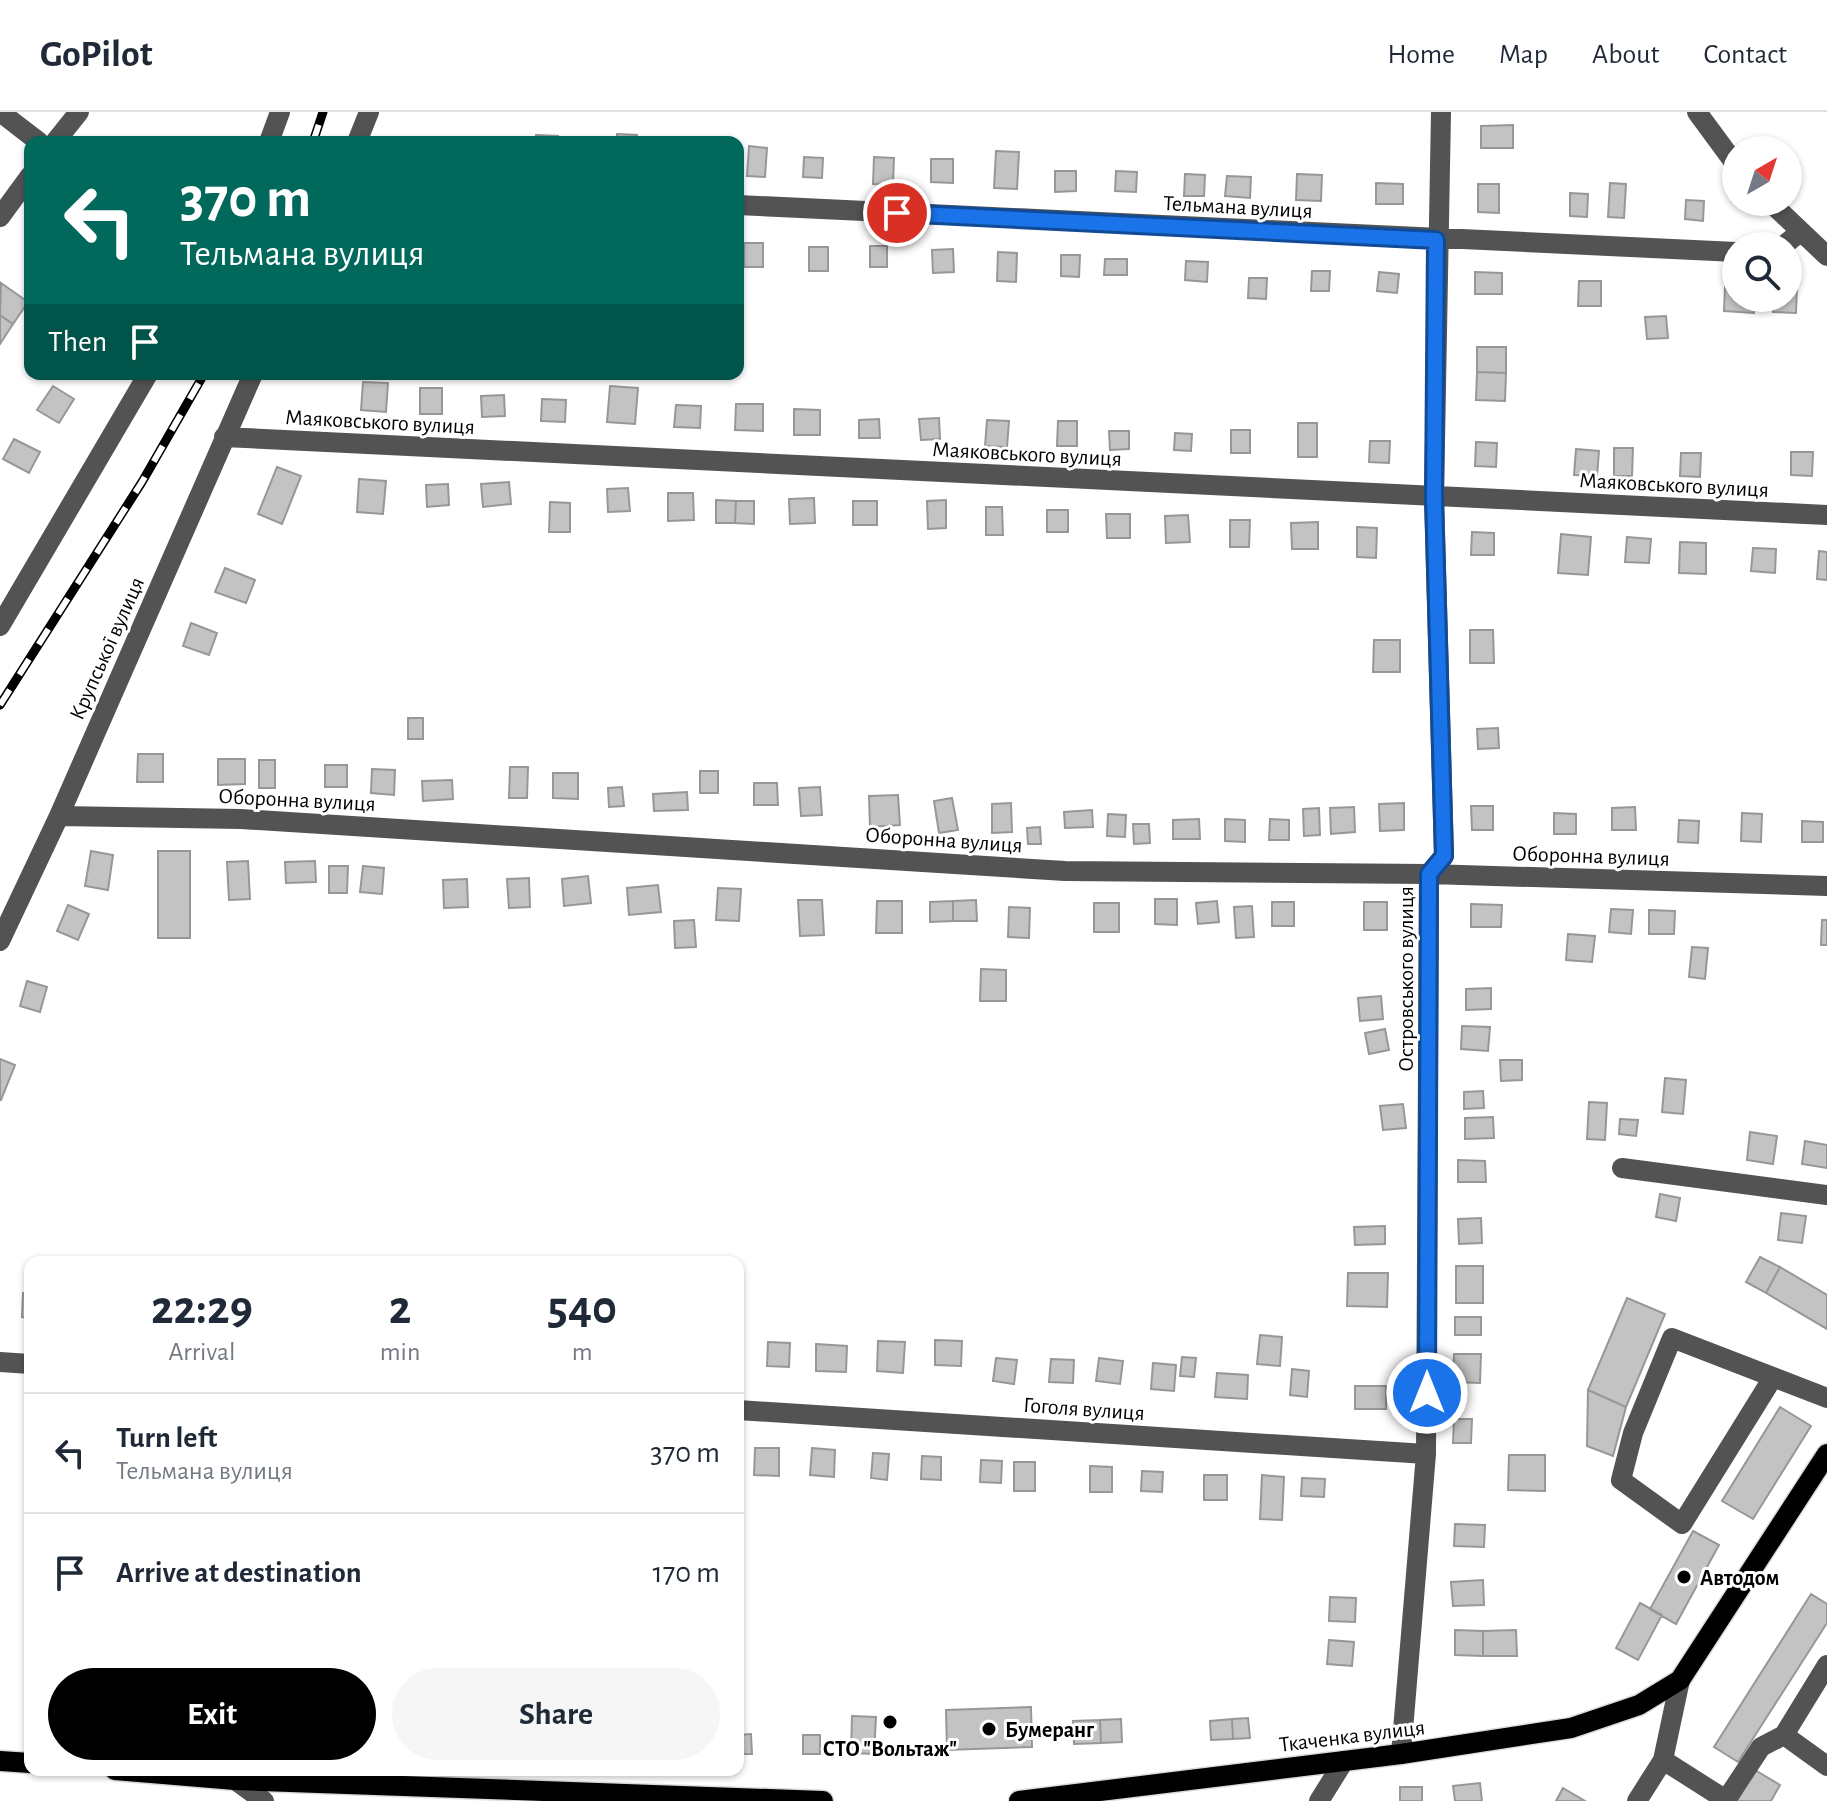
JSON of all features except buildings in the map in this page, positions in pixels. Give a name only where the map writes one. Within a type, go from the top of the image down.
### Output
[{"type":"main road","points":[[1680,1680],[1827,1454]]},
{"type":"main road","name":"Ткаченка вулиця","points":[[1019,1801],[1401,1754],[1571,1728],[1639,1705],[1680,1680]]},
{"type":"main road","points":[[0,1761],[24,1763]]},
{"type":"main road","points":[[187,1776],[823,1801]]},
{"type":"street","points":[[0,112],[31,136]]},
{"type":"street","points":[[60,136],[79,112]]},
{"type":"street","points":[[271,136],[280,112]]},
{"type":"street","points":[[359,136],[369,112]]},
{"type":"street","name":"Островського вулиця","points":[[1401,1754],[1426,1454],[1429,874],[1444,856],[1434,497],[1436,240],[1441,112]]},
{"type":"street","points":[[1697,112],[1722,146]]},
{"type":"street","points":[[0,217],[24,184]]},
{"type":"street","name":"Тельмана вулиця","points":[[744,205],[1722,251]]},
{"type":"street","points":[[1784,216],[1800,232]]},
{"type":"street","points":[[1802,234],[1827,256]]},
{"type":"street","points":[[0,626],[144,380]]},
{"type":"street","name":"Крупської вулиця","points":[[0,941],[59,816],[250,380]]},
{"type":"street","name":"Маяковського вулиця","points":[[224,437],[1827,515]]},
{"type":"street","name":"Оборонна вулиця","points":[[59,816],[241,819],[1065,871],[1429,874],[1827,886]]},
{"type":"street","points":[[1622,1168],[1827,1195]]},
{"type":"street","points":[[1772,1379],[1682,1524],[1621,1480],[1633,1433],[1672,1338],[1827,1398]]},
{"type":"street","points":[[0,1362],[24,1364]]},
{"type":"street","name":"Гоголя вулиця","points":[[744,1410],[1426,1454]]},
{"type":"street","points":[[1663,1760],[1726,1800],[1761,1747],[1784,1735],[1827,1665]]},
{"type":"street","points":[[1637,1801],[1663,1760],[1680,1680]]},
{"type":"street","points":[[1784,1735],[1827,1766]]},
{"type":"street","points":[[1319,1801],[1344,1761]]},
{"type":"street","points":[[235,1780],[264,1801]]},
{"type":"railway","points":[[315,136],[323,112]]},
{"type":"railway","points":[[0,705],[142,482],[201,380]]},
{"type":"place","name":"Автодом","points":[[1684,1577]]},
{"type":"place","name":"СТО \"Вольтаж\"","points":[[890,1722]]},
{"type":"place","name":"Бумеранг","points":[[989,1729]]},
{"type":"route","points":[[897,213],[1436,240],[1434,497],[1444,856],[1429,874],[1427,1393]]}]
